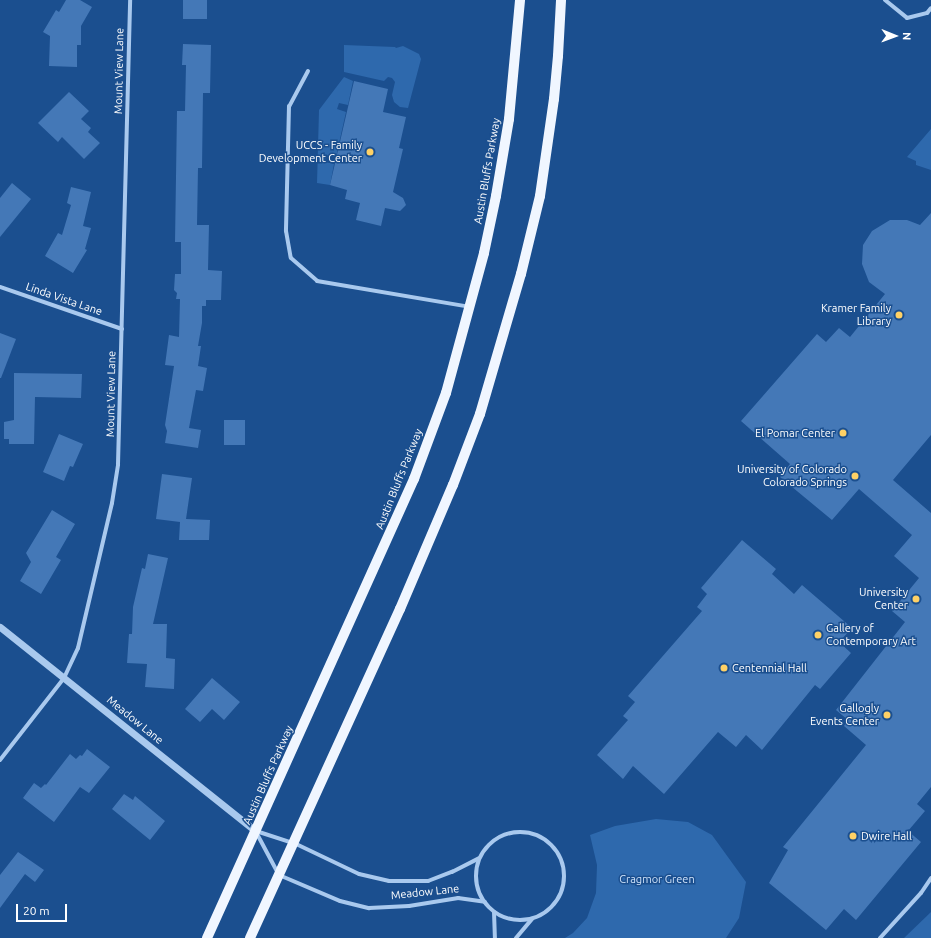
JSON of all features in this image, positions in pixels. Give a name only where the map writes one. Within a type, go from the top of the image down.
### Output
[{"type":"main road","name":"Austin Bluffs Parkway","points":[[207,938],[414,479],[446,393],[470,307],[496,196],[508,119],[520,0]]},
{"type":"main road","points":[[250,938],[400,609],[453,485],[480,414],[521,274],[540,196],[555,92],[561,0]]},
{"type":"street","name":"Mount View Lane","points":[[0,760],[64,678],[78,648],[110,510],[118,464],[130,0]]},
{"type":"street","points":[[885,0],[907,18],[927,13],[931,8]]},
{"type":"street","points":[[308,70],[289,106],[286,231],[291,258],[316,281],[470,307]]},
{"type":"street","name":"Linda Vista Lane","points":[[0,286],[122,329]]},
{"type":"street","name":"Meadow Lane","points":[[0,627],[256,831],[294,843],[359,874],[389,882],[428,881],[452,872],[479,858]]},
{"type":"street","name":"Meadow Lane","points":[[256,831],[279,875],[340,901],[369,908],[409,906],[458,898],[485,902]]},
{"type":"street","points":[[516,938],[533,918],[552,906],[559,897],[563,886],[564,874],[558,852],[550,843],[539,836],[524,832],[509,833],[495,839],[486,847],[479,858],[476,869],[476,881],[479,892],[494,912],[513,919],[533,918]]},
{"type":"street","points":[[880,938],[921,893],[931,878]]},
{"type":"street","points":[[494,912],[495,938]]},
{"type":"green space","points":[[344,45],[396,48],[403,46],[419,54],[421,59],[408,108],[400,107],[394,102],[392,95],[395,82],[392,78],[388,77],[384,81],[344,72]]},
{"type":"green space","points":[[344,77],[353,81],[348,105],[339,103],[337,109],[346,112],[336,157],[326,155],[325,162],[334,164],[330,185],[317,183],[319,110]]},
{"type":"green space","points":[[931,129],[931,170],[916,165],[916,161],[907,157]]},
{"type":"green space","name":"Cragmor Green","points":[[656,819],[688,822],[712,835],[746,882],[739,918],[726,938],[565,938],[573,933],[587,918],[596,893],[597,865],[590,835],[615,826]]},
{"type":"green space","points":[[931,912],[931,938],[904,938]]},
{"type":"building","points":[[66,0],[80,0],[92,7],[81,26],[81,45],[77,45],[77,67],[49,66],[50,36],[43,32],[56,10],[59,12]]},
{"type":"building","points":[[183,0],[207,0],[207,19],[183,19]]},
{"type":"building","points":[[183,44],[211,45],[210,93],[203,93],[202,168],[198,168],[197,225],[209,225],[208,270],[222,271],[221,300],[206,300],[206,306],[202,306],[202,323],[198,346],[201,346],[198,366],[207,368],[203,391],[196,390],[189,428],[201,430],[198,448],[165,443],[167,431],[165,425],[174,366],[165,365],[169,335],[179,337],[180,299],[176,299],[177,293],[174,290],[175,274],[181,274],[181,242],[175,242],[177,111],[185,111],[186,65],[182,65]]},
{"type":"building","name":"UCCS - Family Development Center","points":[[354,81],[388,89],[383,112],[406,117],[399,148],[403,149],[393,192],[403,198],[406,205],[400,211],[385,208],[381,226],[356,220],[360,203],[345,199],[347,190],[330,185]]},
{"type":"building","points":[[69,92],[89,111],[81,119],[91,128],[88,132],[100,143],[84,159],[62,137],[58,142],[38,123]]},
{"type":"building","points":[[12,183],[31,199],[0,237],[0,198]]},
{"type":"building","points":[[71,187],[91,192],[83,226],[91,228],[85,249],[87,250],[73,273],[45,256],[58,233],[62,235],[71,205],[67,203]]},
{"type":"building","points":[[931,213],[931,435],[893,480],[931,513],[931,787],[917,804],[925,811],[908,831],[921,842],[856,920],[844,909],[826,930],[769,883],[788,850],[783,847],[866,745],[844,726],[848,720],[836,710],[905,622],[892,611],[919,578],[894,556],[912,535],[859,489],[832,520],[780,477],[790,464],[741,421],[817,334],[826,342],[839,328],[850,337],[885,294],[869,282],[862,264],[863,245],[872,231],[890,220],[907,220],[920,225]]},
{"type":"building","points":[[0,333],[16,339],[1,378],[0,378]]},
{"type":"building","points":[[14,373],[82,374],[81,398],[35,397],[34,444],[9,444],[9,439],[4,439],[4,422],[14,420]]},
{"type":"building","points":[[224,420],[245,420],[245,445],[224,445]]},
{"type":"building","points":[[59,434],[83,444],[73,467],[70,466],[64,481],[43,472]]},
{"type":"building","points":[[162,474],[192,478],[186,519],[210,520],[209,540],[179,540],[180,522],[156,519]]},
{"type":"building","points":[[52,510],[75,524],[56,557],[61,560],[41,594],[20,581],[31,562],[26,553]]},
{"type":"building","name":"Centennial Hall","points":[[742,540],[776,569],[772,574],[794,594],[802,585],[852,628],[839,642],[851,653],[820,689],[815,685],[762,750],[746,735],[736,747],[718,732],[664,794],[633,766],[623,779],[597,755],[628,720],[623,716],[635,702],[628,696],[702,611],[697,607],[707,594],[701,588]]},
{"type":"building","points":[[148,554],[168,558],[153,624],[167,624],[166,658],[175,659],[174,689],[145,687],[147,664],[127,663],[129,634],[132,634],[133,607],[142,568],[145,569]]},
{"type":"building","points":[[212,678],[240,702],[224,720],[212,709],[200,722],[185,709]]},
{"type":"building","points":[[87,749],[110,767],[89,793],[80,787],[54,822],[23,798],[34,783],[41,788],[45,784],[46,785],[70,754],[76,759],[80,755],[82,756]]},
{"type":"building","points":[[124,794],[133,800],[135,796],[165,821],[150,840],[112,809]]},
{"type":"building","points":[[18,852],[44,870],[35,882],[25,874],[0,908],[0,875]]},
{"type":"place","name":"UCCS - Family Development Center","points":[[370,152]]},
{"type":"place","name":"Kramer Family Library","points":[[899,315]]},
{"type":"place","name":"El Pomar Center","points":[[843,433]]},
{"type":"place","name":"University of Colorado Colorado Springs","points":[[855,476]]},
{"type":"place","name":"University Center","points":[[916,599]]},
{"type":"place","name":"Gallery of Contemporary Art","points":[[818,635]]},
{"type":"place","name":"Centennial Hall","points":[[724,668]]},
{"type":"place","name":"Gallogly Events Center","points":[[887,715]]},
{"type":"place","name":"Dwire Hall","points":[[853,836]]}]
